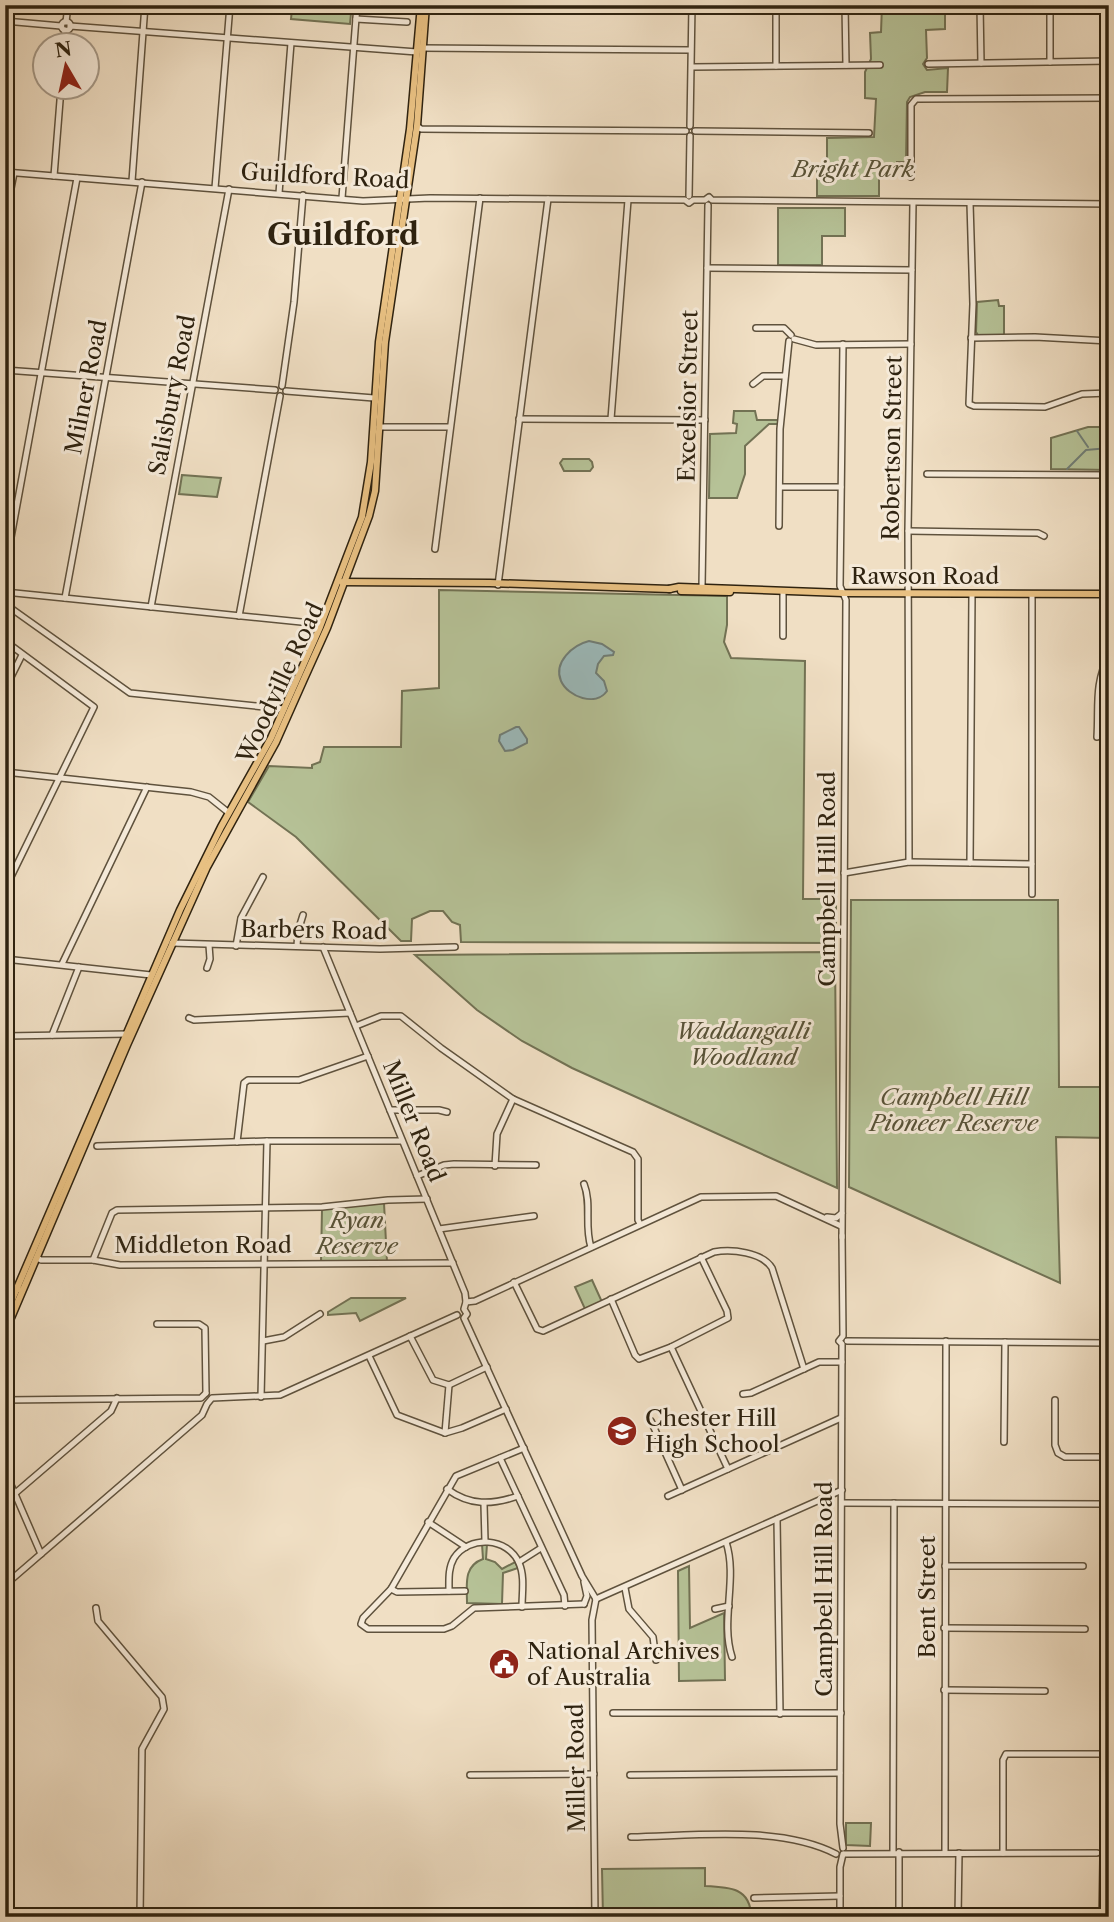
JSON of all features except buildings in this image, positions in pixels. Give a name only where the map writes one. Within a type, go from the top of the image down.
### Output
[{"type":"main road","name":"Woodville Road","points":[[244,791],[276,742],[369,516],[374,491],[385,342],[404,200],[424,5]]},
{"type":"main road","name":"Woodville Road","points":[[5,1316],[37,1258],[151,975],[180,910],[271,738],[341,582],[366,503],[379,342],[417,126],[420,50]]},
{"type":"main road","name":"Rawson Road","points":[[341,582],[669,589],[702,587],[843,593],[1109,594]]},
{"type":"main road","points":[[684,591],[702,587],[727,592]]},
{"type":"main road","name":"Rawson Road","points":[[669,589],[727,592],[740,590]]},
{"type":"main road","name":"Woodville Road","points":[[5,1332],[20,1290],[129,1035],[233,810]]},
{"type":"main road","points":[[5,1288],[20,1290]]},
{"type":"street","points":[[65,32],[68,5]]},
{"type":"street","points":[[132,181],[145,5]]},
{"type":"street","points":[[215,188],[230,5]]},
{"type":"street","points":[[342,198],[357,5]]},
{"type":"street","points":[[689,199],[692,5]]},
{"type":"street","points":[[776,5],[776,66]]},
{"type":"street","points":[[845,5],[846,65]]},
{"type":"street","points":[[980,5],[981,63]]},
{"type":"street","points":[[1049,5],[1050,62]]},
{"type":"street","points":[[356,19],[407,22]]},
{"type":"street","points":[[5,21],[420,50],[690,50]]},
{"type":"street","points":[[279,193],[291,43]]},
{"type":"street","points":[[929,64],[1109,61]]},
{"type":"street","points":[[693,67],[880,65]]},
{"type":"street","points":[[911,177],[913,100],[1109,98]]},
{"type":"street","points":[[54,176],[60,102]]},
{"type":"street","points":[[417,126],[421,129],[869,133]]},
{"type":"street","name":"Guildford Road","points":[[5,172],[342,198],[404,200],[689,199],[708,202],[1109,204]]},
{"type":"street","points":[[5,219],[14,173]]},
{"type":"street","points":[[5,570],[77,178]]},
{"type":"street","name":"Milner Road","points":[[65,598],[142,182]]},
{"type":"street","name":"Salisbury Road","points":[[151,607],[229,189]]},
{"type":"street","points":[[284,389],[303,195]]},
{"type":"street","points":[[435,548],[480,198]]},
{"type":"street","points":[[498,584],[548,199]]},
{"type":"street","points":[[611,419],[628,200]]},
{"type":"street","name":"Excelsior Street","points":[[702,587],[708,202]]},
{"type":"street","name":"Robertson Street","points":[[909,863],[908,531],[914,202]]},
{"type":"street","points":[[970,203],[973,304],[969,404],[1045,407],[1082,394],[1109,393]]},
{"type":"street","points":[[708,268],[912,270]]},
{"type":"street","points":[[756,328],[784,328],[792,338],[814,344],[911,344]]},
{"type":"street","points":[[971,338],[1035,337],[1109,341]]},
{"type":"street","points":[[779,526],[780,429],[792,338]]},
{"type":"street","name":"Campbell Hill Road","points":[[839,1917],[846,598],[840,586],[843,344]]},
{"type":"street","points":[[5,370],[278,393],[284,389],[374,398]]},
{"type":"street","points":[[753,384],[763,376],[785,376]]},
{"type":"street","points":[[239,616],[278,393]]},
{"type":"street","points":[[519,419],[705,420]]},
{"type":"street","points":[[379,427],[450,427]]},
{"type":"street","points":[[927,474],[1109,475]]},
{"type":"street","points":[[780,487],[841,487]]},
{"type":"street","points":[[908,531],[1038,533],[1044,536]]},
{"type":"street","points":[[783,591],[783,636]]},
{"type":"street","points":[[5,592],[321,624]]},
{"type":"street","points":[[970,863],[972,594]]},
{"type":"street","points":[[1032,594],[1032,894]]},
{"type":"street","points":[[5,604],[130,692],[284,709]]},
{"type":"street","points":[[5,641],[94,707],[5,889]]},
{"type":"street","points":[[5,689],[22,654]]},
{"type":"street","points":[[1097,737],[1099,677],[1109,656]]},
{"type":"street","points":[[1099,705],[1109,707]]},
{"type":"street","points":[[5,772],[203,795],[233,810]]},
{"type":"street","points":[[62,964],[147,787]]},
{"type":"street","points":[[844,873],[909,863],[1032,864]]},
{"type":"street","points":[[236,946],[241,918],[263,877]]},
{"type":"street","points":[[298,946],[298,931],[303,915]]},
{"type":"street","name":"Barbers Road","points":[[172,943],[380,949],[455,947]]},
{"type":"street","points":[[207,968],[210,959],[209,946]]},
{"type":"street","name":"Miller Road","points":[[323,947],[465,1293],[467,1314],[464,1318]]},
{"type":"street","points":[[5,959],[151,975]]},
{"type":"street","points":[[52,1035],[79,967]]},
{"type":"street","points":[[189,1018],[194,1020],[350,1013]]},
{"type":"street","points":[[356,1026],[381,1016],[401,1016],[513,1099],[636,1155],[640,1224]]},
{"type":"street","points":[[5,1036],[129,1035]]},
{"type":"street","points":[[237,1142],[244,1083],[248,1080],[299,1080],[368,1056]]},
{"type":"street","points":[[495,1166],[497,1133],[513,1099]]},
{"type":"street","points":[[390,1110],[447,1112]]},
{"type":"street","points":[[261,1397],[267,1141]]},
{"type":"street","points":[[97,1146],[267,1141],[402,1141]]},
{"type":"street","points":[[417,1176],[444,1165],[536,1165]]},
{"type":"street","points":[[584,1184],[588,1195],[587,1233],[591,1247]]},
{"type":"street","points":[[157,1324],[205,1324],[203,1403],[280,1395],[457,1315],[465,1306],[514,1282],[709,1195],[776,1196],[841,1226]]},
{"type":"street","points":[[93,1260],[113,1213],[117,1210],[322,1207],[388,1199],[427,1199]]},
{"type":"street","points":[[824,1217],[836,1218],[843,1207]]},
{"type":"street","name":"Campbell Hill Road","points":[[842,1238],[843,1207]]},
{"type":"street","points":[[439,1229],[534,1216]]},
{"type":"street","points":[[514,1282],[537,1329],[543,1331],[702,1257],[726,1250],[768,1261],[804,1369]]},
{"type":"street","points":[[611,1298],[639,1359],[671,1347],[728,1318],[702,1257]]},
{"type":"street","name":"Middleton Road","points":[[37,1258],[93,1260],[120,1265],[453,1263]]},
{"type":"street","points":[[263,1341],[284,1337],[320,1314]]},
{"type":"street","points":[[457,1315],[464,1318],[487,1367],[582,1576],[590,1601]]},
{"type":"street","points":[[410,1336],[430,1377],[444,1385],[487,1367]]},
{"type":"street","points":[[631,1837],[776,1835],[840,1851],[862,1852],[1097,1853],[1103,1848],[1106,1791],[1104,1457],[1107,1342],[844,1340]]},
{"type":"street","name":"Bent Street","points":[[945,1852],[946,1341]]},
{"type":"street","points":[[1004,1442],[1005,1342]]},
{"type":"street","points":[[671,1347],[728,1469]]},
{"type":"street","points":[[369,1356],[397,1415],[445,1433],[506,1409]]},
{"type":"street","points":[[743,1394],[751,1393],[819,1362],[842,1362]]},
{"type":"street","points":[[445,1433],[449,1385]]},
{"type":"street","points":[[5,1399],[204,1396]]},
{"type":"street","points":[[5,1502],[111,1411],[117,1398]]},
{"type":"street","points":[[1055,1400],[1055,1445],[1058,1453],[1065,1457],[1104,1457]]},
{"type":"street","points":[[5,1585],[202,1415],[209,1401]]},
{"type":"street","points":[[668,1496],[841,1418]]},
{"type":"street","points":[[651,1421],[682,1490]]},
{"type":"street","points":[[524,1448],[456,1476],[391,1589],[363,1618],[362,1626],[368,1629],[443,1629],[452,1626],[474,1608],[565,1606],[590,1601],[625,1588],[842,1490]]},
{"type":"street","points":[[500,1458],[564,1595],[565,1606]]},
{"type":"street","points":[[5,1471],[41,1554]]},
{"type":"street","points":[[447,1489],[459,1498],[484,1504],[518,1496]]},
{"type":"street","points":[[842,1503],[1104,1504]]},
{"type":"street","points":[[894,1503],[896,1852],[899,1917]]},
{"type":"street","points":[[484,1504],[485,1541]]},
{"type":"street","points":[[777,1519],[780,1714]]},
{"type":"street","points":[[428,1522],[466,1547]]},
{"type":"street","points":[[449,1591],[451,1565],[459,1552],[485,1541],[507,1548],[519,1562],[522,1575],[522,1607]]},
{"type":"street","points":[[726,1542],[729,1551],[732,1657]]},
{"type":"street","points":[[519,1562],[541,1548]]},
{"type":"street","points":[[944,1566],[1083,1566]]},
{"type":"street","points":[[625,1588],[629,1609],[653,1637],[656,1660]]},
{"type":"street","points":[[391,1589],[397,1592],[465,1591]]},
{"type":"street","name":"Miller Road","points":[[590,1601],[595,1917]]},
{"type":"street","points":[[715,1609],[729,1606]]},
{"type":"street","points":[[96,1608],[98,1621],[162,1698],[164,1709],[142,1749],[140,1917]]},
{"type":"street","points":[[944,1628],[1085,1629]]},
{"type":"street","points":[[944,1690],[1045,1691]]},
{"type":"street","points":[[613,1713],[841,1713]]},
{"type":"street","points":[[1003,1853],[1003,1760],[1006,1754],[1105,1749]]},
{"type":"street","points":[[630,1775],[840,1773]]},
{"type":"street","points":[[470,1775],[594,1774]]},
{"type":"street","points":[[1102,1917],[1103,1859],[1109,1853],[1103,1848]]},
{"type":"street","points":[[958,1917],[959,1853]]},
{"type":"street","points":[[1097,1853],[1103,1859]]},
{"type":"street","points":[[754,1898],[840,1896]]},
{"type":"green space","name":"Bright Park","points":[[882,5],[945,5],[945,29],[926,30],[927,58],[923,64],[927,70],[948,68],[947,92],[925,92],[910,97],[907,102],[906,162],[897,162],[897,168],[879,167],[879,196],[817,196],[817,167],[827,167],[827,138],[874,137],[876,99],[865,98],[865,72],[871,59],[870,33],[881,32]]},
{"type":"green space","points":[[292,9],[351,13],[350,24],[291,19]]},
{"type":"green space","points":[[778,208],[845,208],[845,236],[822,236],[822,265],[778,265]]},
{"type":"green space","points":[[998,300],[999,306],[1004,306],[1004,335],[978,335],[977,302]]},
{"type":"green space","points":[[734,411],[755,411],[757,420],[778,420],[778,424],[769,424],[745,446],[745,474],[737,498],[709,498],[710,434],[736,433]]},
{"type":"green space","points":[[1088,427],[1109,427],[1109,470],[1051,469],[1051,438]]},
{"type":"green space","points":[[563,459],[589,459],[593,467],[590,471],[564,471],[560,463]]},
{"type":"green space","points":[[182,475],[221,478],[217,497],[179,494]]},
{"type":"green space","points":[[439,590],[727,596],[724,642],[731,658],[805,661],[803,899],[836,899],[836,943],[461,942],[460,925],[452,922],[443,911],[430,911],[412,919],[411,941],[401,941],[296,837],[248,802],[269,766],[312,768],[312,765],[320,762],[324,747],[401,747],[402,691],[439,688]]},
{"type":"green space","name":"Campbell Hill Pioneer Reserve","points":[[851,900],[1058,900],[1059,1087],[1109,1087],[1109,1138],[1056,1137],[1060,1283],[849,1187]]},
{"type":"green space","name":"Waddangalli Woodland","points":[[835,952],[837,1188],[572,1068],[522,1041],[477,1010],[415,955]]},
{"type":"green space","name":"Ryan Reserve","points":[[384,1203],[387,1262],[321,1262],[322,1209]]},
{"type":"green space","points":[[592,1280],[602,1302],[585,1309],[575,1287]]},
{"type":"green space","points":[[351,1298],[406,1298],[360,1321],[356,1313],[328,1315],[328,1312]]},
{"type":"green space","points":[[482,1544],[487,1544],[486,1559],[495,1562],[502,1569],[515,1562],[518,1568],[503,1573],[502,1604],[467,1603],[467,1577],[472,1566],[483,1559]]},
{"type":"green space","points":[[689,1566],[690,1628],[724,1613],[725,1680],[679,1681],[678,1571]]},
{"type":"green space","points":[[846,1823],[871,1823],[870,1846],[846,1845]]},
{"type":"green space","points":[[705,1868],[705,1886],[723,1887],[743,1895],[750,1907],[751,1917],[603,1917],[602,1869]]},
{"type":"water","points":[[589,641],[602,644],[614,652],[613,655],[604,656],[596,673],[604,681],[607,691],[602,696],[589,699],[570,692],[559,674],[566,655]]},
{"type":"water","points":[[519,727],[527,743],[505,751],[499,741],[500,735]]},
{"type":"waterway","points":[[1077,431],[1088,447]]},
{"type":"waterway","points":[[1067,469],[1086,450],[1109,448]]},
{"type":"place","name":"Chester Hill High School","points":[[622,1431]]},
{"type":"place","name":"National Archives of Australia","points":[[504,1664]]},
{"type":"district","name":"Guildford","points":[[343,235]]}]
